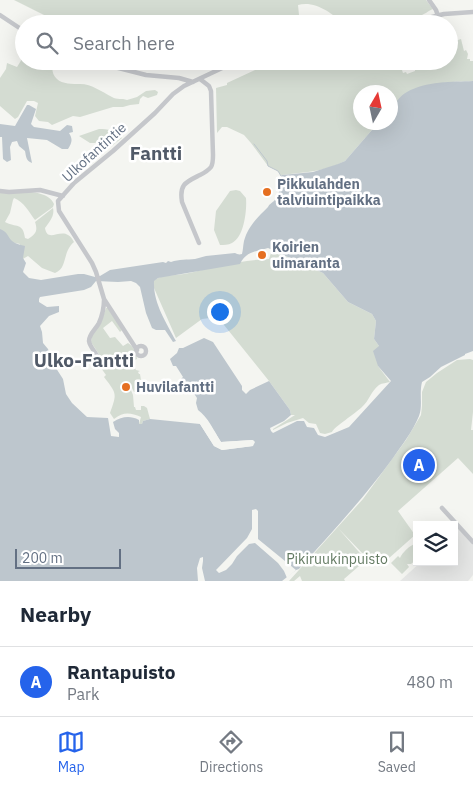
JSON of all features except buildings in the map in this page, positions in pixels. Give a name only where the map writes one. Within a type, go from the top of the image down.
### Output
[{"type":"street","points":[[428,0],[438,15]]},
{"type":"street","points":[[447,15],[473,12]]},
{"type":"street","points":[[0,15],[15,25]]},
{"type":"street","points":[[126,70],[193,82]]},
{"type":"street","name":"Ulkofantintie","points":[[136,350],[104,299],[92,263],[58,211],[58,202],[74,183],[113,151],[173,94],[218,70]]},
{"type":"street","points":[[199,243],[181,196],[182,187],[187,181],[206,172],[211,167],[212,162],[211,91],[209,86],[200,79]]},
{"type":"street","points":[[0,191],[40,190],[63,196]]},
{"type":"street","points":[[101,366],[101,360],[89,343],[89,339],[102,316],[104,299]]},
{"type":"street","name":"Ulkofantintie","points":[[131,340],[141,346]]},
{"type":"street","points":[[144,346],[146,352],[144,355],[140,355],[136,350],[138,347],[144,346]]},
{"type":"street","points":[[442,508],[473,542]]},
{"type":"shaded area","points":[[473,81],[473,351],[441,367],[422,382],[420,412],[417,422],[407,438],[371,487],[299,569],[282,581],[205,581],[202,568],[203,557],[200,558],[197,568],[198,581],[0,581],[0,229],[12,241],[25,246],[23,258],[26,263],[23,272],[29,278],[41,280],[78,274],[95,277],[110,270],[206,256],[242,254],[244,241],[251,226],[278,196],[282,175],[313,172],[345,161],[372,130],[398,130],[398,100],[400,97],[414,88],[448,82]],"holes":[[[268,248],[323,273],[348,302],[372,314],[376,321],[374,339],[379,346],[373,351],[378,366],[391,381],[349,427],[325,437],[318,435],[314,428],[307,427],[304,421],[297,421],[273,433],[270,428],[291,415],[290,410],[269,381],[250,390],[246,394],[213,342],[204,338],[179,348],[177,353],[170,359],[173,366],[176,366],[188,390],[191,389],[197,398],[198,410],[208,420],[221,442],[252,440],[253,446],[222,450],[214,446],[200,424],[150,419],[139,424],[139,420],[129,417],[113,422],[119,437],[111,436],[108,418],[87,417],[72,403],[66,394],[63,379],[43,343],[40,326],[49,316],[59,312],[59,306],[47,307],[39,302],[39,299],[40,297],[84,290],[91,287],[96,281],[131,281],[140,287],[146,313],[152,328],[165,330],[173,342],[176,341],[161,312],[154,289],[154,281],[158,278],[240,264],[248,254]]]},
{"type":"shaded area","points":[[27,105],[36,109],[31,124],[34,127],[60,131],[67,125],[72,126],[73,132],[69,133],[71,143],[68,149],[62,149],[47,140],[27,138],[32,163],[27,160],[25,151],[19,146],[17,141],[12,142],[10,147],[11,160],[7,162],[3,159],[0,124],[15,126]]},
{"type":"shaded area","points":[[458,528],[473,545],[473,575],[468,581],[400,581],[417,566],[458,566]]},
{"type":"green space","points":[[14,0],[426,0],[433,9],[421,15],[333,15],[323,8],[304,4],[298,5],[299,15],[44,15]]},
{"type":"green space","points":[[461,39],[464,51],[466,50],[468,54],[467,59],[473,61],[473,81],[439,83],[418,89],[398,101],[398,85],[353,85],[353,130],[372,130],[345,161],[322,169],[281,176],[278,171],[268,166],[244,135],[227,127],[222,127],[217,133],[216,88],[227,85],[227,83],[255,70],[402,70],[403,73],[406,72],[407,74],[415,70],[458,70],[458,40]]},
{"type":"green space","points":[[7,63],[15,66],[15,70],[52,70],[59,81],[89,85],[118,99],[127,100],[137,97],[146,91],[155,90],[158,92],[157,95],[148,98],[143,96],[139,104],[113,107],[80,117],[73,116],[52,125],[48,122],[39,121],[35,116],[38,103],[27,101],[15,119],[0,106],[0,78],[6,69]]},
{"type":"green space","points":[[99,129],[115,132],[122,138],[105,151],[96,143],[90,143],[79,136]]},
{"type":"green space","points":[[230,191],[240,191],[246,198],[242,230],[232,243],[220,245],[214,230],[216,211]]},
{"type":"green space","points":[[0,192],[38,193],[45,195],[54,204],[53,207],[35,220],[23,205],[14,198],[10,213],[5,222],[21,227],[25,238],[28,239],[36,232],[35,222],[53,208],[50,221],[45,228],[47,233],[49,235],[66,234],[74,242],[70,246],[64,264],[59,271],[55,273],[42,268],[28,256],[19,260],[20,244],[11,242],[0,230]]},
{"type":"green space","points":[[272,250],[323,273],[348,302],[372,314],[376,321],[374,339],[379,346],[378,366],[390,382],[379,385],[362,407],[332,432],[320,433],[316,424],[309,423],[303,418],[273,430],[295,415],[291,415],[290,410],[269,381],[224,325],[223,314],[218,317],[202,319],[176,338],[154,288],[153,281],[160,277],[269,259]]},
{"type":"green space","points":[[106,308],[108,308],[122,330],[120,332],[112,321],[103,328],[110,338],[115,337],[123,346],[128,343],[136,354],[137,359],[131,362],[136,370],[140,371],[138,372],[141,380],[138,380],[137,392],[134,392],[128,382],[123,383],[124,390],[129,390],[130,388],[136,410],[141,410],[141,406],[147,408],[150,419],[143,421],[142,424],[139,424],[141,417],[124,414],[114,419],[110,413],[115,397],[101,368],[106,365],[91,342],[92,334],[100,325]]},
{"type":"green space","name":"Pikiruukinpuisto","points":[[457,360],[473,360],[471,430],[473,430],[473,474],[458,458],[398,511],[413,532],[413,537],[379,567],[366,557],[338,528],[366,560],[344,579],[345,581],[302,581],[300,576],[294,581],[289,581],[363,499],[406,440],[421,415],[422,392],[426,382]]},
{"type":"green space","points":[[413,545],[413,562],[407,564],[409,567],[402,574],[391,563],[398,556],[400,558]]},
{"type":"pier","points":[[207,420],[221,442],[253,440],[255,442],[253,446],[222,450],[214,446],[200,424],[203,423],[215,444],[223,447],[252,443],[220,444],[205,421]]},
{"type":"pier","points":[[256,509],[258,511],[258,539],[296,570],[287,578],[278,563],[255,543],[249,544],[226,570],[219,573],[216,570],[247,538],[252,529],[252,510]]},
{"type":"waterway","points":[[254,144],[267,161],[268,166],[278,171],[281,176]]},
{"type":"place","name":"Pikkulahden talviuintipaikka","points":[[267,192]]},
{"type":"place","name":"Koirien uimaranta","points":[[262,255]]},
{"type":"place","name":"Huvilafantti","points":[[126,387]]},
{"type":"place","name":"Rantapuisto","points":[[419,465]]},
{"type":"district","name":"Fantti","points":[[156,153]]},
{"type":"district","name":"Ulko-Fantti","points":[[84,360]]}]
